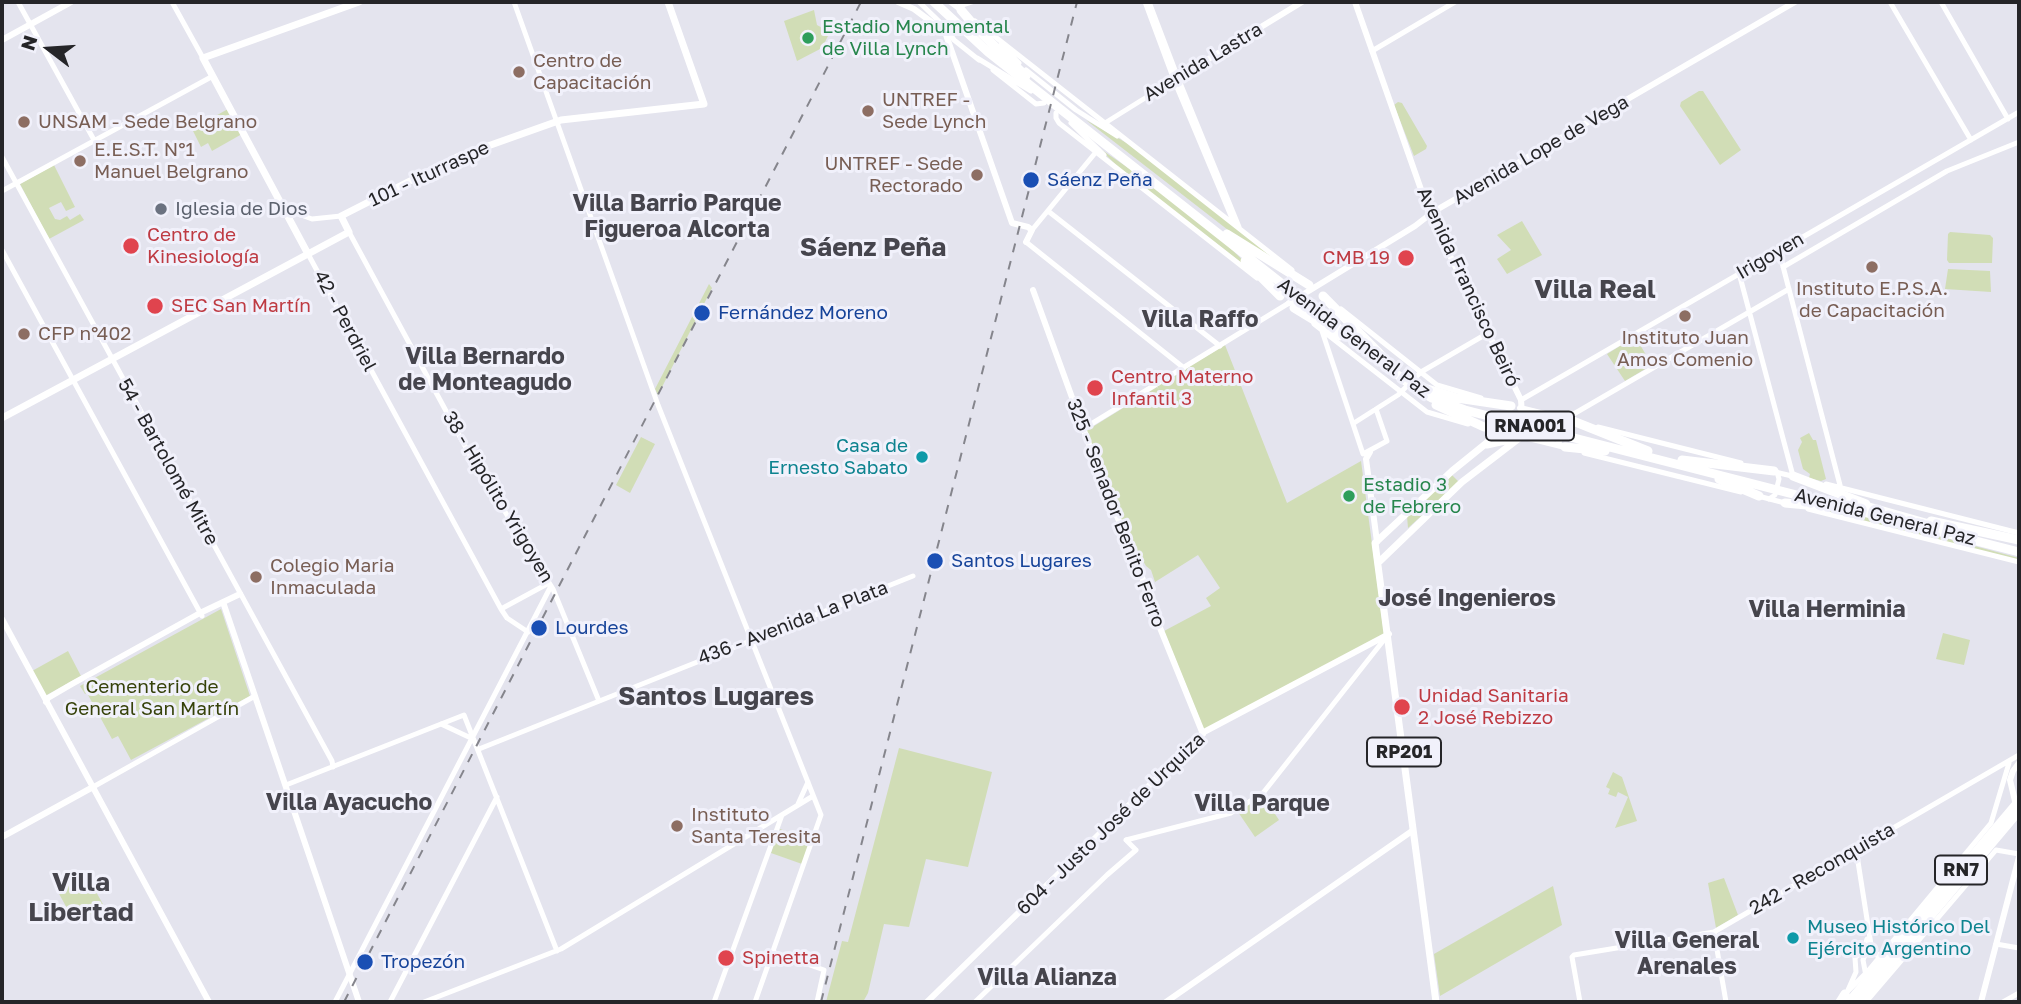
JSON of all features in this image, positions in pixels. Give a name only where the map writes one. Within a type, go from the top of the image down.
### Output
[{"type":"highway","name":"Avenida General Paz","points":[[934,2],[978,44],[1224,235]]},
{"type":"highway","name":"Avenida General Paz","points":[[941,2],[1045,94]]},
{"type":"highway","points":[[959,9],[1026,76]]},
{"type":"highway","name":"Avenida General Paz","points":[[1060,106],[1432,398],[1458,408],[1652,455]]},
{"type":"highway","points":[[1088,138],[1156,184]]},
{"type":"highway","points":[[1224,235],[1310,288]]},
{"type":"highway","points":[[1224,235],[1280,296]]},
{"type":"highway","points":[[1323,296],[1381,358]]},
{"type":"highway","points":[[1293,303],[1381,358]]},
{"type":"highway","name":"Avenida General Paz","points":[[1381,358],[1424,388],[1461,404],[1679,462],[1922,521],[2019,550]]},
{"type":"highway","points":[[1412,383],[1441,408],[1484,427]]},
{"type":"highway","points":[[1424,388],[1448,396],[1511,406]]},
{"type":"highway","points":[[1567,422],[1652,455]]},
{"type":"highway","points":[[1561,443],[1652,455]]},
{"type":"highway","points":[[1679,462],[1775,472]]},
{"type":"highway","points":[[1679,462],[1764,497]]},
{"type":"highway","points":[[1790,476],[1876,511]]},
{"type":"highway","points":[[1782,502],[1876,511]]},
{"type":"highway","name":"Avenida General Paz","points":[[1876,511],[1954,536],[2019,550]]},
{"type":"highway","points":[[1922,521],[1966,529],[2019,550]]},
{"type":"highway","name":"RN7","points":[[1858,1002],[1996,846],[2017,801]]},
{"type":"highway","points":[[1934,892],[1989,832],[2012,815]]},
{"type":"highway","name":"RN7","points":[[1844,999],[2012,815]]},
{"type":"highway","points":[[1922,938],[1927,927],[1996,846]]},
{"type":"main road","points":[[30,23],[64,2]]},
{"type":"main road","points":[[2,38],[71,2]]},
{"type":"main road","points":[[203,58],[359,2]]},
{"type":"main road","name":"Avenida Lastra","points":[[1176,79],[1302,2]]},
{"type":"main road","name":"Avenida Francisco Beiró","points":[[1355,2],[1430,215],[1525,412]]},
{"type":"main road","name":"Avenida Lope de Vega","points":[[1293,303],[1310,288],[1430,215],[1796,2]]},
{"type":"main road","points":[[905,3],[945,32],[951,41],[1012,223],[1032,230],[1026,242]]},
{"type":"main road","name":"101 - Iturraspe","points":[[341,216],[457,157],[557,121],[704,104],[669,5]]},
{"type":"main road","name":"42 - Perdriel","points":[[203,58],[292,222],[305,253]]},
{"type":"main road","name":"38 - Hipólito Yrigoyen","points":[[341,216],[349,232]]},
{"type":"main road","points":[[2,418],[305,253],[349,232]]},
{"type":"main road","name":"325 - Senador Benito Ferro","points":[[1033,290],[1083,429],[1203,734]]},
{"type":"main road","name":"Avenida General Paz","points":[[1511,406],[1567,422]]},
{"type":"main road","points":[[1380,561],[1462,482],[1519,433],[1525,412]]},
{"type":"main road","points":[[1376,543],[1452,471],[1496,436],[1519,433],[1561,443],[1567,422]]},
{"type":"main road","points":[[1484,427],[1496,436],[1500,452]]},
{"type":"main road","points":[[1496,436],[1519,433]]},
{"type":"main road","points":[[1367,453],[1376,543]]},
{"type":"main road","name":"RP201","points":[[1376,543],[1388,635]]},
{"type":"main road","name":"RP201","points":[[1376,543],[1413,830]]},
{"type":"main road","points":[[46,702],[51,696],[240,594]]},
{"type":"main road","points":[[223,603],[359,1002]]},
{"type":"main road","points":[[2,619],[208,1002]]},
{"type":"main road","points":[[2,625],[92,788]]},
{"type":"main road","name":"604 - Justo José de Urquiza","points":[[927,1002],[1203,734],[1388,635]]},
{"type":"main road","points":[[2003,784],[2017,768]]},
{"type":"main road","points":[[2017,768],[2010,783],[2017,801]]},
{"type":"main road","points":[[2,837],[92,788]]},
{"type":"main road","points":[[1166,1002],[1413,830],[1437,1002]]},
{"type":"main road","points":[[1981,1002],[2019,855]]},
{"type":"street","points":[[18,2],[94,141]]},
{"type":"street","name":"42 - Perdriel","points":[[172,2],[203,58]]},
{"type":"street","points":[[514,2],[656,400],[821,817],[755,1002]]},
{"type":"street","points":[[919,2],[946,28],[951,41],[1036,104],[1045,94],[1048,78]]},
{"type":"street","name":"Avenida General Paz","points":[[950,2],[1323,296],[1412,383],[1445,388],[1511,406]]},
{"type":"street","points":[[959,9],[972,2]]},
{"type":"street","points":[[1147,2],[1234,225]]},
{"type":"street","points":[[1372,51],[1455,2]]},
{"type":"street","points":[[1890,2],[1971,140]]},
{"type":"street","points":[[1941,2],[2008,119]]},
{"type":"street","name":"Avenida General Paz","points":[[990,33],[1045,94]]},
{"type":"street","name":"Avenida General Paz","points":[[976,58],[1018,83],[1045,94]]},
{"type":"street","points":[[2,191],[213,76]]},
{"type":"street","points":[[1176,79],[1240,229]]},
{"type":"street","name":"Avenida Lastra","points":[[1105,122],[1176,79]]},
{"type":"street","points":[[1062,89],[1056,118],[1059,123],[1280,296],[1293,303],[1322,331],[1412,383]]},
{"type":"street","name":"Avenida General Paz","points":[[1060,106],[1129,141]]},
{"type":"street","name":"Avenida General Paz","points":[[1060,106],[1111,164]]},
{"type":"street","name":"Irigoyen","points":[[1521,400],[2019,112]]},
{"type":"street","points":[[563,139],[571,137]]},
{"type":"street","points":[[1783,267],[1947,171],[2019,142]]},
{"type":"street","points":[[1032,230],[1096,152]]},
{"type":"street","name":"54 - Bartolomé Mitre","points":[[2,157],[333,766]]},
{"type":"street","points":[[285,209],[319,219],[341,216]]},
{"type":"street","points":[[1048,211],[1220,346]]},
{"type":"street","points":[[292,222],[303,216]]},
{"type":"street","name":"38 - Hipólito Yrigoyen","points":[[349,232],[471,457],[555,594],[599,701]]},
{"type":"street","points":[[1026,242],[1183,366]]},
{"type":"street","points":[[2,250],[201,615]]},
{"type":"street","points":[[1779,251],[1841,488]]},
{"type":"street","name":"42 - Perdriel","points":[[305,253],[501,608],[507,618],[528,632]]},
{"type":"street","points":[[1739,273],[1790,476],[1782,479],[1777,495],[1782,502]]},
{"type":"street","points":[[1567,422],[1789,289]]},
{"type":"street","points":[[1083,429],[1183,366],[1293,303]]},
{"type":"street","points":[[1322,331],[1367,453],[1387,441],[1376,410]]},
{"type":"street","points":[[1354,423],[1488,333]]},
{"type":"street","name":"Avenida General Paz","points":[[1567,422],[2019,533]]},
{"type":"street","points":[[1561,443],[1782,502],[2019,550]]},
{"type":"street","points":[[1764,497],[1775,495],[1779,478],[1775,472]]},
{"type":"street","name":"436 - Avenida La Plata","points":[[476,744],[599,701],[913,576]]},
{"type":"street","points":[[501,608],[550,585]]},
{"type":"street","points":[[335,1002],[476,744],[550,585]]},
{"type":"street","points":[[975,1002],[1136,850],[1126,840],[1231,813],[1263,793],[1388,635]]},
{"type":"street","points":[[92,788],[255,696]]},
{"type":"street","points":[[286,785],[464,715],[557,951]]},
{"type":"street","points":[[441,724],[476,744]]},
{"type":"street","name":"242 - Reconquista","points":[[1580,1002],[1572,957],[1714,932],[2019,755]]},
{"type":"street","points":[[1844,999],[1993,821],[2008,762],[2017,768]]},
{"type":"street","points":[[797,805],[808,782]]},
{"type":"street","points":[[390,1002],[497,795]]},
{"type":"street","points":[[424,1002],[557,951],[814,796]]},
{"type":"street","points":[[715,1002],[782,815]]},
{"type":"street","points":[[1866,1002],[1980,870],[1996,850],[1996,846],[2019,855]]},
{"type":"street","points":[[1856,849],[1872,953],[1883,954]]},
{"type":"street","points":[[1714,932],[1726,1002]]},
{"type":"street","points":[[1844,999],[1866,945],[1868,932]]},
{"type":"street","points":[[1859,960],[1870,940]]},
{"type":"street","points":[[1996,944],[2019,948]]},
{"type":"street","points":[[773,952],[824,971],[817,1002]]},
{"type":"street","points":[[1859,960],[1874,1002]]},
{"type":"street","points":[[2003,1002],[2019,993]]},
{"type":"green space","name":"Estadio Monumental de Villa Lynch","points":[[814,10],[817,25],[830,32],[822,48],[797,61],[784,21]]},
{"type":"green space","points":[[1703,91],[1741,150],[1720,165],[1680,106],[1681,102]]},
{"type":"green space","points":[[1402,103],[1427,146],[1414,156],[1394,105]]},
{"type":"green space","points":[[228,109],[242,134],[212,151],[208,143],[201,147],[192,129]]},
{"type":"green space","points":[[1086,120],[1132,146],[1294,273],[1250,247]]},
{"type":"green space","points":[[1099,148],[1146,180],[1222,240],[1261,278],[1120,169]]},
{"type":"green space","points":[[54,165],[75,207],[66,211],[61,202],[49,208],[55,219],[60,220],[67,216],[70,220],[80,214],[84,220],[49,239],[20,184]]},
{"type":"green space","points":[[1522,221],[1542,255],[1507,274],[1497,259],[1511,250],[1497,235]]},
{"type":"green space","points":[[1950,232],[1990,235],[1993,238],[1992,263],[1949,263]]},
{"type":"green space","points":[[1948,269],[1990,271],[1991,292],[1945,289]]},
{"type":"green space","points":[[709,284],[712,288],[658,395],[655,389]]},
{"type":"green space","points":[[1628,341],[1632,347],[1639,343],[1652,365],[1625,381],[1607,354]]},
{"type":"green space","points":[[1225,345],[1287,503],[1361,461],[1384,634],[1204,730],[1164,631],[1211,606],[1206,598],[1220,588],[1198,555],[1155,582],[1151,570],[1136,549],[1133,549],[1086,431],[1157,387],[1159,390],[1157,386]]},
{"type":"green space","points":[[1809,433],[1813,440],[1816,440],[1826,479],[1821,481],[1809,478],[1810,474],[1803,469],[1798,450],[1802,442],[1800,438]]},
{"type":"green space","points":[[641,437],[655,444],[630,493],[616,485]]},
{"type":"green space","points":[[1452,475],[1459,482],[1408,528],[1407,516]]},
{"type":"green space","points":[[1797,506],[1849,512],[2019,558],[2019,561]]},
{"type":"green space","name":"Cementerio de General San Martín","points":[[221,609],[250,696],[131,760],[118,736],[112,739],[87,693],[85,694],[80,686]]},
{"type":"green space","points":[[1943,633],[1970,640],[1964,665],[1936,659]]},
{"type":"green space","points":[[68,651],[81,676],[45,696],[32,671]]},
{"type":"green space","points":[[899,748],[992,772],[968,867],[926,859],[909,927],[884,924],[868,993],[863,1002],[826,1002],[842,941],[848,942]]},
{"type":"green space","points":[[1613,772],[1622,777],[1637,821],[1615,828],[1628,797],[1618,792],[1616,797],[1608,794],[1610,789],[1606,787]]},
{"type":"green space","points":[[1263,796],[1279,820],[1255,837],[1238,812]]},
{"type":"green space","points":[[780,829],[810,840],[802,864],[771,853]]},
{"type":"green space","points":[[86,874],[104,906],[75,923],[57,890]]},
{"type":"green space","points":[[1724,878],[1738,915],[1716,928],[1708,883]]},
{"type":"green space","points":[[1553,886],[1562,925],[1440,996],[1434,954]]},
{"type":"railway","points":[[344,1002],[861,2]]},
{"type":"railway","points":[[821,1002],[1077,2]]},
{"type":"place","name":"Estadio Monumental de Villa Lynch","points":[[808,38]]},
{"type":"place","name":"Centro de Capacitación","points":[[519,72]]},
{"type":"place","name":"UNTREF - Sede Lynch","points":[[868,111]]},
{"type":"place","name":"UNSAM - Sede Belgrano","points":[[24,122]]},
{"type":"place","name":"E.E.S.T. N°1 Manuel Belgrano","points":[[80,161]]},
{"type":"place","name":"UNTREF - Sede Rectorado","points":[[977,175]]},
{"type":"place","name":"Sáenz Peña","points":[[1031,180]]},
{"type":"place","name":"Iglesia de Dios","points":[[161,209]]},
{"type":"place","name":"Centro de Kinesiología","points":[[131,246]]},
{"type":"place","name":"CMB 19","points":[[1406,258]]},
{"type":"place","name":"Instituto E.P.S.A. de Capacitación","points":[[1872,267]]},
{"type":"place","name":"SEC San Martín","points":[[155,306]]},
{"type":"place","name":"Fernández Moreno","points":[[702,313]]},
{"type":"place","name":"Instituto Juan Amos Comenio","points":[[1685,316]]},
{"type":"place","name":"CFP n°402","points":[[24,334]]},
{"type":"place","name":"Centro Materno Infantil 3","points":[[1095,388]]},
{"type":"place","name":"Casa de Ernesto Sabato","points":[[922,457]]},
{"type":"place","name":"Estadio 3 de Febrero","points":[[1349,496]]},
{"type":"place","name":"Santos Lugares","points":[[935,561]]},
{"type":"place","name":"Colegio Maria Inmaculada","points":[[256,577]]},
{"type":"place","name":"Lourdes","points":[[539,628]]},
{"type":"place","name":"Unidad Sanitaria 2 José Rebizzo","points":[[1402,707]]},
{"type":"place","name":"Instituto Santa Teresita","points":[[677,826]]},
{"type":"place","name":"Museo Histórico Del Ejército Argentino","points":[[1793,938]]},
{"type":"place","name":"Spinetta","points":[[726,958]]},
{"type":"place","name":"Tropezón","points":[[365,962]]},
{"type":"district","name":"Villa Barrio Parque Figueroa Alcorta","points":[[677,217]]},
{"type":"district","name":"Sáenz Peña","points":[[873,248]]},
{"type":"district","name":"Villa Real","points":[[1595,290]]},
{"type":"district","name":"Villa Raffo","points":[[1200,320]]},
{"type":"district","name":"Villa Bernardo de Monteagudo","points":[[485,370]]},
{"type":"district","name":"José Ingenieros","points":[[1467,599]]},
{"type":"district","name":"Villa Herminia","points":[[1827,610]]},
{"type":"district","name":"Santos Lugares","points":[[716,697]]},
{"type":"district","name":"Villa Ayacucho","points":[[349,803]]},
{"type":"district","name":"Villa Parque","points":[[1262,804]]},
{"type":"district","name":"Villa Libertad","points":[[81,898]]},
{"type":"district","name":"Villa General Arenales","points":[[1687,954]]},
{"type":"district","name":"Villa Alianza","points":[[1047,978]]}]
